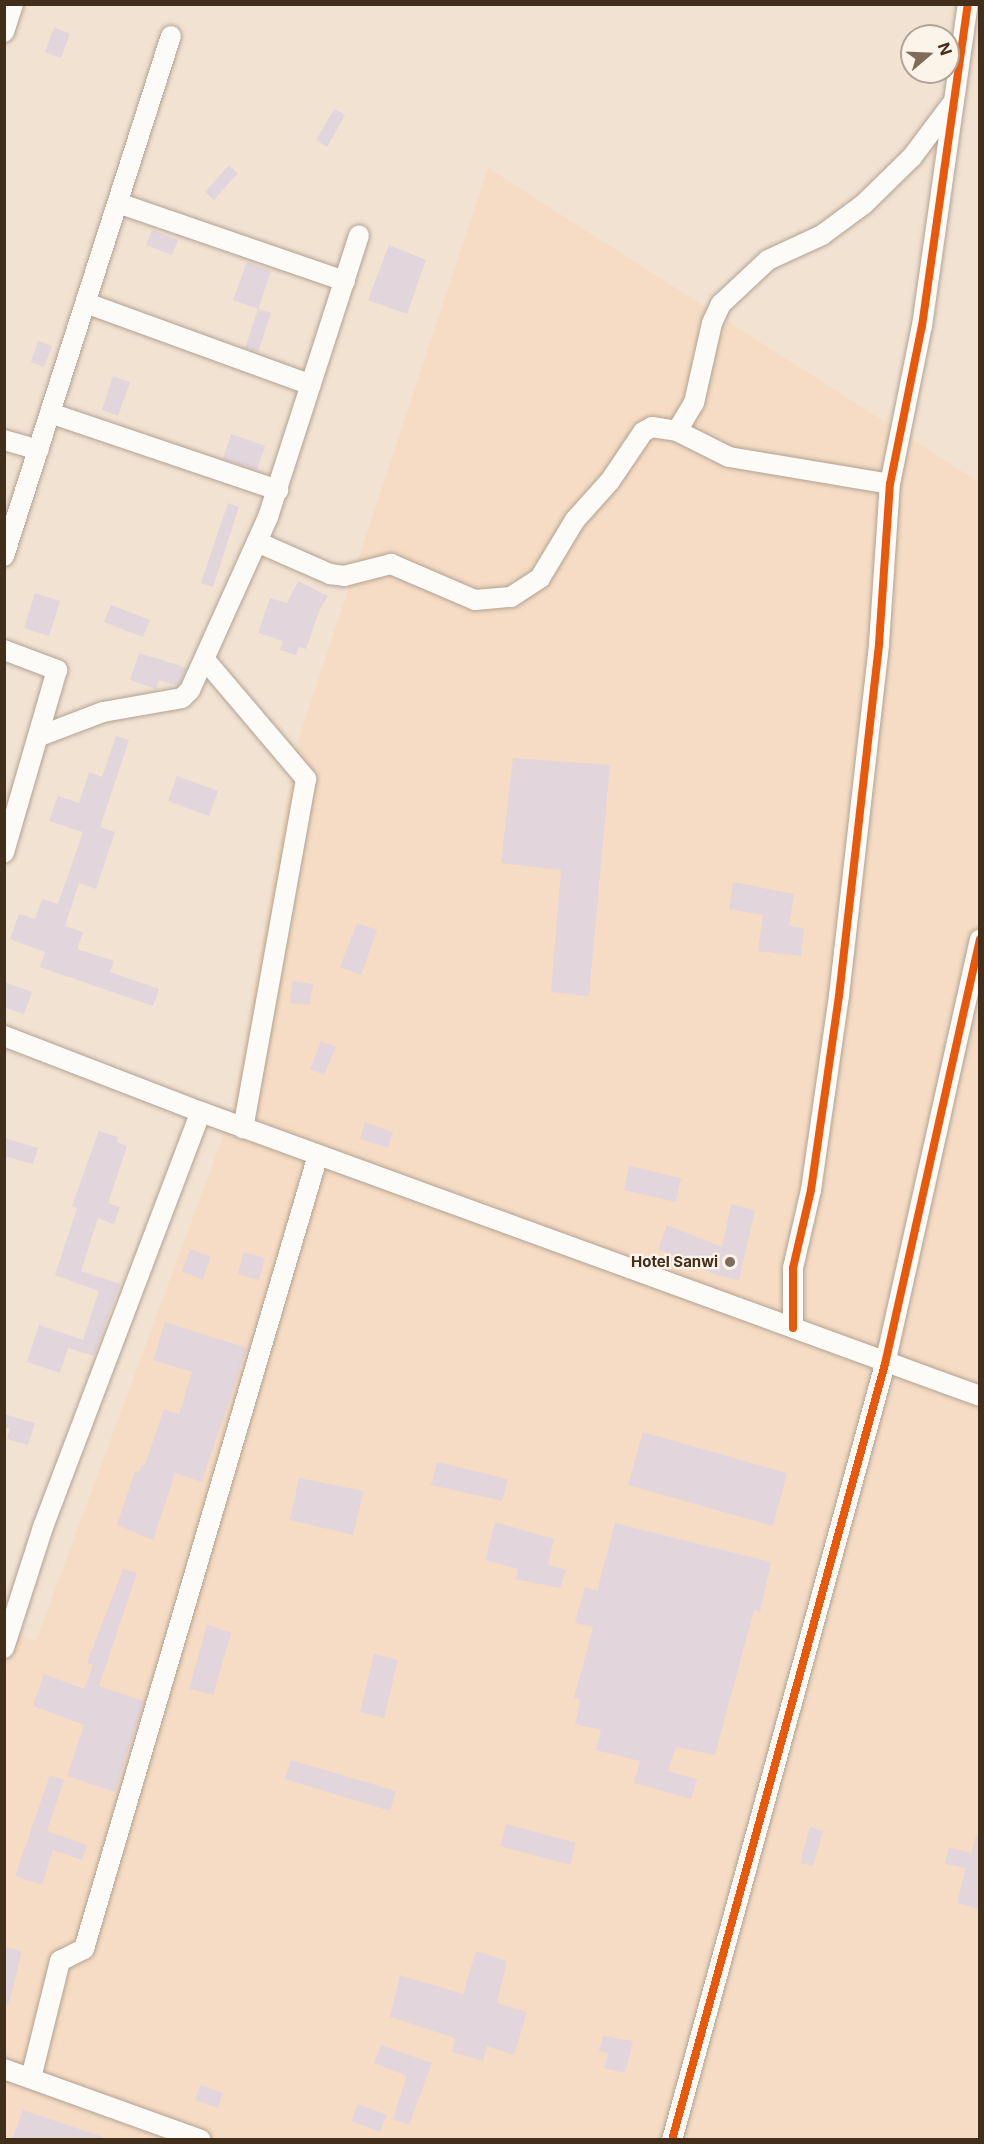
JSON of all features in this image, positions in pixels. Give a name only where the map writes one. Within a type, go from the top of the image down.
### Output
[{"type":"street","points":[[4,32],[13,4]]},
{"type":"street","points":[[793,1328],[793,1268],[811,1190],[839,996],[879,644],[890,484],[922,326],[968,4]]},
{"type":"street","points":[[4,556],[171,36]]},
{"type":"street","points":[[677,430],[694,404],[712,323],[722,304],[768,260],[822,235],[864,204],[912,157],[955,99]]},
{"type":"street","points":[[118,203],[345,280]]},
{"type":"street","points":[[40,736],[103,712],[182,698],[206,661],[278,490],[359,235]]},
{"type":"street","points":[[86,303],[311,385]]},
{"type":"street","points":[[50,413],[278,490]]},
{"type":"street","points":[[257,542],[330,573],[344,576],[392,564],[475,600],[510,597],[540,578],[575,520],[610,481],[643,432],[662,426],[677,430],[729,457],[890,484]]},
{"type":"street","points":[[4,440],[39,450]]},
{"type":"street","points":[[4,650],[57,670],[40,736],[4,852]]},
{"type":"street","points":[[206,661],[306,779],[243,1128]]},
{"type":"street","points":[[672,2139],[885,1364],[980,940]]},
{"type":"street","points":[[4,1036],[201,1113],[793,1328],[885,1364],[980,1396]]},
{"type":"street","points":[[4,1648],[43,1527],[201,1113]]},
{"type":"street","points":[[31,2078],[60,1961],[84,1949],[318,1155]]},
{"type":"street","points":[[4,2069],[201,2139]]},
{"type":"shaded area","points":[[488,168],[979,482],[979,2139],[5,2139],[4,1630],[36,1641],[232,1112],[296,747]]},
{"type":"building","points":[[54,27],[70,34],[61,58],[45,52]]},
{"type":"building","points":[[334,109],[345,115],[327,147],[316,140]]},
{"type":"building","points":[[229,165],[238,173],[214,200],[205,192]]},
{"type":"building","points":[[152,230],[178,240],[172,255],[146,245]]},
{"type":"building","points":[[389,245],[426,260],[407,314],[368,300]]},
{"type":"building","points":[[247,262],[271,271],[258,309],[233,300]]},
{"type":"building","points":[[258,309],[271,313],[258,352],[245,348]]},
{"type":"building","points":[[38,341],[52,346],[44,367],[31,362]]},
{"type":"building","points":[[113,376],[130,382],[118,416],[102,410]]},
{"type":"building","points":[[231,434],[265,446],[257,470],[223,459]]},
{"type":"building","points":[[228,503],[239,507],[213,587],[201,583]]},
{"type":"building","points":[[298,581],[328,596],[319,611],[306,649],[299,647],[296,655],[280,650],[283,641],[258,633],[270,598],[287,603]]},
{"type":"building","points":[[35,593],[60,601],[49,636],[24,628]]},
{"type":"building","points":[[111,605],[150,620],[143,637],[104,622]]},
{"type":"building","points":[[139,653],[187,668],[180,683],[177,686],[159,680],[156,689],[130,680]]},
{"type":"building","points":[[116,736],[129,740],[100,827],[115,832],[96,889],[79,883],[65,926],[83,932],[77,949],[114,961],[110,972],[159,989],[153,1006],[40,967],[45,952],[10,939],[19,914],[35,919],[42,899],[58,904],[83,832],[49,821],[58,796],[79,803],[89,772],[102,777]]},
{"type":"building","points":[[513,758],[610,765],[589,996],[551,992],[561,870],[501,863]]},
{"type":"building","points":[[177,776],[218,791],[209,816],[168,801]]},
{"type":"building","points":[[733,882],[794,894],[789,926],[804,928],[801,956],[758,951],[763,915],[729,909]]},
{"type":"building","points":[[357,923],[377,930],[361,975],[340,967]]},
{"type":"building","points":[[292,981],[313,984],[310,1005],[290,1003]]},
{"type":"building","points":[[4,982],[32,992],[24,1014],[4,1007]]},
{"type":"building","points":[[321,1041],[336,1047],[324,1075],[310,1069]]},
{"type":"building","points":[[365,1122],[393,1132],[388,1148],[360,1139]]},
{"type":"building","points":[[99,1131],[118,1137],[117,1142],[127,1146],[108,1203],[120,1207],[114,1224],[98,1218],[81,1271],[120,1284],[94,1356],[68,1348],[60,1373],[27,1362],[39,1325],[83,1340],[99,1291],[55,1275],[77,1208],[72,1206]]},
{"type":"building","points":[[4,1138],[38,1148],[33,1164],[4,1156]]},
{"type":"building","points":[[629,1166],[681,1178],[676,1202],[624,1190]]},
{"type":"building","points":[[731,1204],[755,1210],[739,1280],[716,1275],[658,1249],[667,1225],[722,1247]]},
{"type":"building","points":[[190,1249],[211,1257],[203,1280],[182,1271]]},
{"type":"building","points":[[244,1252],[265,1258],[259,1280],[238,1274]]},
{"type":"building","points":[[165,1322],[247,1348],[202,1482],[175,1473],[153,1540],[117,1525],[135,1471],[139,1472],[142,1465],[145,1465],[164,1409],[179,1414],[192,1372],[153,1360]]},
{"type":"building","points":[[4,1414],[35,1423],[28,1445],[7,1439],[10,1429],[4,1427]]},
{"type":"building","points":[[643,1432],[787,1473],[773,1526],[628,1485]]},
{"type":"building","points":[[437,1462],[508,1479],[502,1501],[431,1485]]},
{"type":"building","points":[[299,1478],[364,1491],[353,1535],[290,1520]]},
{"type":"building","points":[[495,1522],[554,1539],[548,1564],[566,1570],[560,1588],[515,1579],[518,1569],[485,1560]]},
{"type":"building","points":[[615,1523],[771,1562],[760,1612],[754,1610],[715,1755],[676,1747],[668,1771],[697,1779],[691,1799],[634,1783],[640,1761],[596,1750],[601,1730],[575,1724],[580,1700],[574,1698],[593,1627],[575,1623],[585,1587],[597,1591]]},
{"type":"building","points":[[123,1569],[137,1573],[99,1686],[144,1701],[115,1792],[67,1776],[84,1725],[33,1706],[44,1674],[84,1689],[93,1665],[87,1663]]},
{"type":"building","points":[[207,1624],[231,1633],[213,1695],[189,1689]]},
{"type":"building","points":[[374,1654],[398,1660],[384,1718],[360,1712]]},
{"type":"building","points":[[291,1760],[396,1791],[390,1811],[285,1779]]},
{"type":"building","points":[[50,1775],[64,1780],[47,1831],[87,1845],[82,1860],[53,1850],[42,1885],[15,1876]]},
{"type":"building","points":[[506,1824],[576,1843],[570,1865],[500,1846]]},
{"type":"building","points":[[810,1827],[823,1831],[813,1866],[800,1863]]},
{"type":"building","points":[[976,1835],[980,1836],[980,1909],[957,1903],[966,1868],[945,1864],[949,1847],[971,1853]]},
{"type":"building","points":[[4,1947],[22,1951],[9,2004],[4,2003]]},
{"type":"building","points":[[476,1951],[507,1961],[497,2003],[527,2012],[514,2055],[487,2046],[483,2061],[452,2052],[455,2038],[390,2017],[400,1975],[463,1994]]},
{"type":"building","points":[[603,2036],[633,2041],[625,2073],[604,2068],[608,2053],[599,2051]]},
{"type":"building","points":[[381,2045],[432,2063],[409,2125],[393,2119],[407,2076],[374,2063]]},
{"type":"building","points":[[200,2085],[223,2093],[218,2108],[195,2100]]},
{"type":"building","points":[[358,2104],[387,2115],[380,2132],[351,2121]]},
{"type":"building","points":[[23,2110],[103,2137],[103,2139],[12,2139]]},
{"type":"cycle path","points":[[793,1328],[793,1268],[811,1190],[839,996],[879,644],[890,484],[922,326],[968,4]]},
{"type":"cycle path","points":[[672,2140],[885,1364],[980,940]]},
{"type":"place","name":"Hotel Sanwi","points":[[730,1262]]}]
